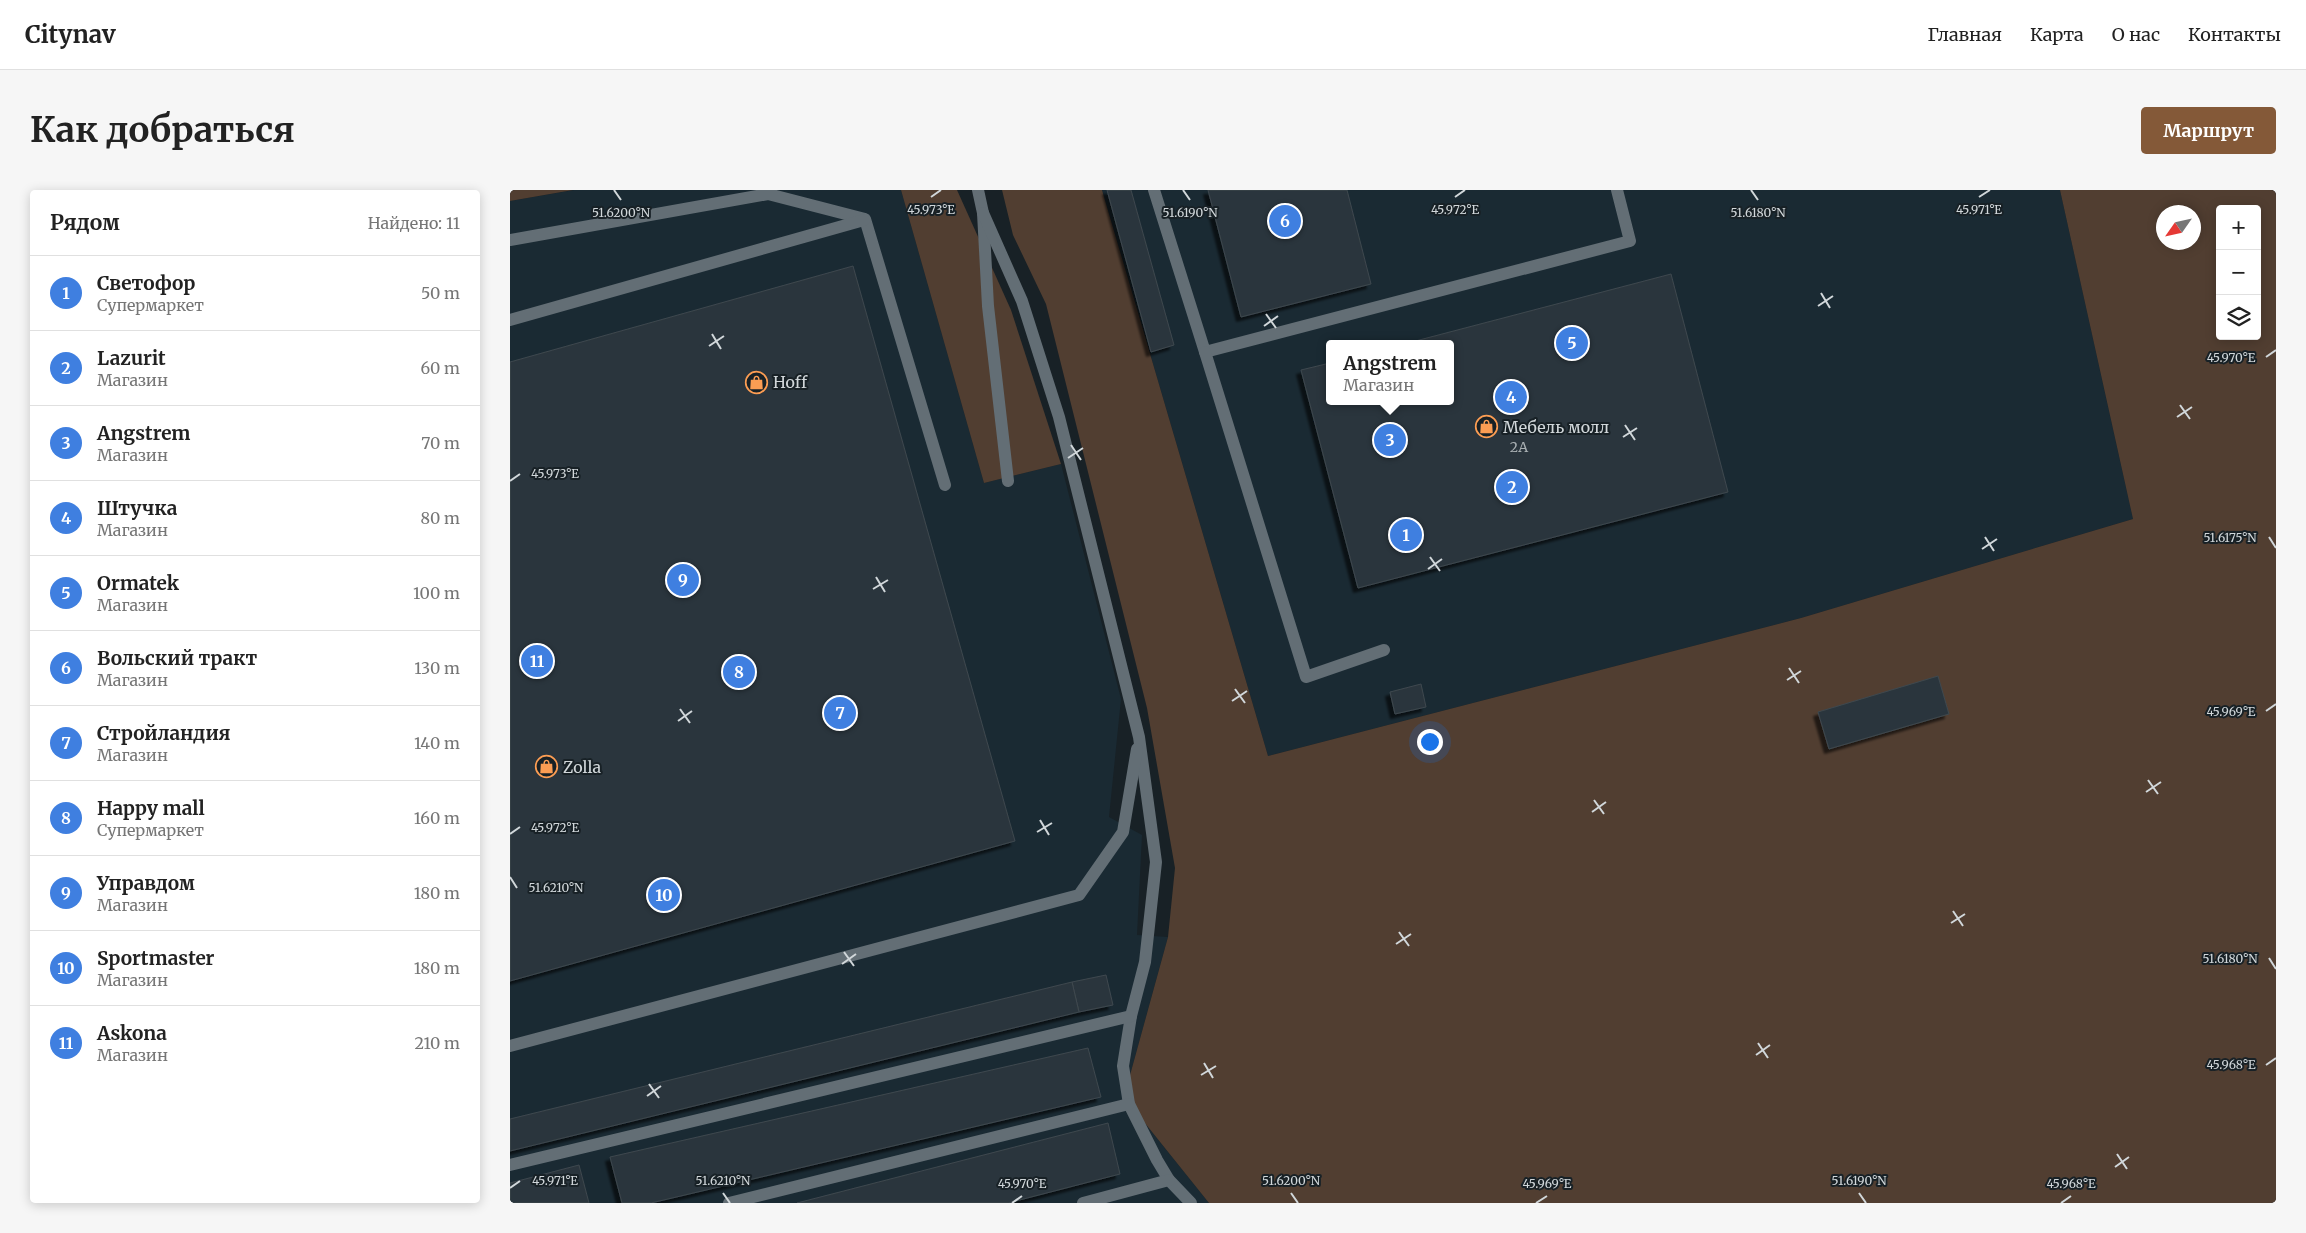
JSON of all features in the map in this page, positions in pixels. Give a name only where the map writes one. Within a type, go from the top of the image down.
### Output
[{"type":"lane","points":[[978,190],[983,213],[988,306],[1008,481]]},
{"type":"lane","points":[[1154,190],[1306,677],[1384,650]]},
{"type":"lane","points":[[1205,352],[1630,241],[1617,190]]},
{"type":"lane","points":[[510,240],[768,194],[866,219]]},
{"type":"lane","points":[[983,213],[1022,302],[1059,417],[1139,737],[1156,862],[1145,962],[1131,1016],[1123,1066],[1129,1104],[1157,1160],[1170,1180],[1191,1203]]},
{"type":"lane","points":[[510,320],[866,219]]},
{"type":"lane","points":[[866,219],[946,485]]},
{"type":"lane","points":[[510,1046],[1079,895],[1123,832],[1139,737]]},
{"type":"lane","points":[[510,1165],[1131,1016]]},
{"type":"lane","points":[[729,1203],[1129,1104]]},
{"type":"lane","points":[[1083,1203],[1170,1180]]},
{"type":"shaded area","points":[[510,190],[573,190],[510,201]]},
{"type":"shaded area","points":[[574,190],[901,190],[984,483],[1061,464],[1121,699],[1109,817],[1142,835],[1137,935],[1168,937],[1124,1097],[1209,1203],[510,1203],[510,201]]},
{"type":"shaded area","points":[[901,190],[957,190],[1011,310],[1061,464],[984,483]]},
{"type":"shaded area","points":[[1002,190],[1102,190],[1268,756],[1801,618],[2133,519],[2060,190],[2276,190],[2276,1203],[1209,1203],[1124,1097],[1168,937],[1175,868],[1147,708],[1046,304],[1013,235]]},
{"type":"shaded area","points":[[1102,190],[2060,190],[2133,519],[1801,618],[1268,756]]},
{"type":"building","points":[[1107,190],[1131,190],[1174,345],[1151,352]]},
{"type":"building","points":[[1208,190],[1347,190],[1371,284],[1241,317]]},
{"type":"building","points":[[853,266],[1015,841],[510,981],[510,362]]},
{"type":"building","points":[[1671,274],[1728,492],[1358,588],[1301,370],[1326,364],[1326,405],[1454,405],[1454,340],[1419,340]]},
{"type":"building","points":[[1938,676],[1949,714],[1829,749],[1818,712]]},
{"type":"building","points":[[1421,684],[1426,707],[1395,714],[1390,692]]},
{"type":"building","points":[[1106,975],[1113,1005],[1079,1012],[1072,982]]},
{"type":"building","points":[[1072,982],[1079,1012],[510,1151],[510,1119]]},
{"type":"building","points":[[1088,1048],[1101,1097],[651,1203],[622,1203],[610,1157]]},
{"type":"building","points":[[1108,1123],[1120,1174],[1008,1203],[797,1203]]},
{"type":"building","points":[[579,1165],[589,1203],[510,1203],[510,1183]]},
{"type":"place","name":"Вольский тракт","points":[[1285,221]]},
{"type":"place","name":"Ormatek","points":[[1572,343]]},
{"type":"place","name":"Hoff","points":[[757,382]]},
{"type":"place","name":"Штучка","points":[[1511,397]]},
{"type":"place","name":"Мебель молл","points":[[1487,427]]},
{"type":"place","name":"Angstrem","points":[[1390,440]]},
{"type":"place","name":"Lazurit","points":[[1512,487]]},
{"type":"place","name":"Светофор","points":[[1406,535]]},
{"type":"place","name":"Управдом","points":[[683,580]]},
{"type":"place","name":"Askona","points":[[537,661]]},
{"type":"place","name":"Happy mall","points":[[739,672]]},
{"type":"place","name":"Стройландия","points":[[840,713]]},
{"type":"place","name":"Zolla","points":[[547,767]]},
{"type":"place","name":"Sportmaster","points":[[664,895]]}]
